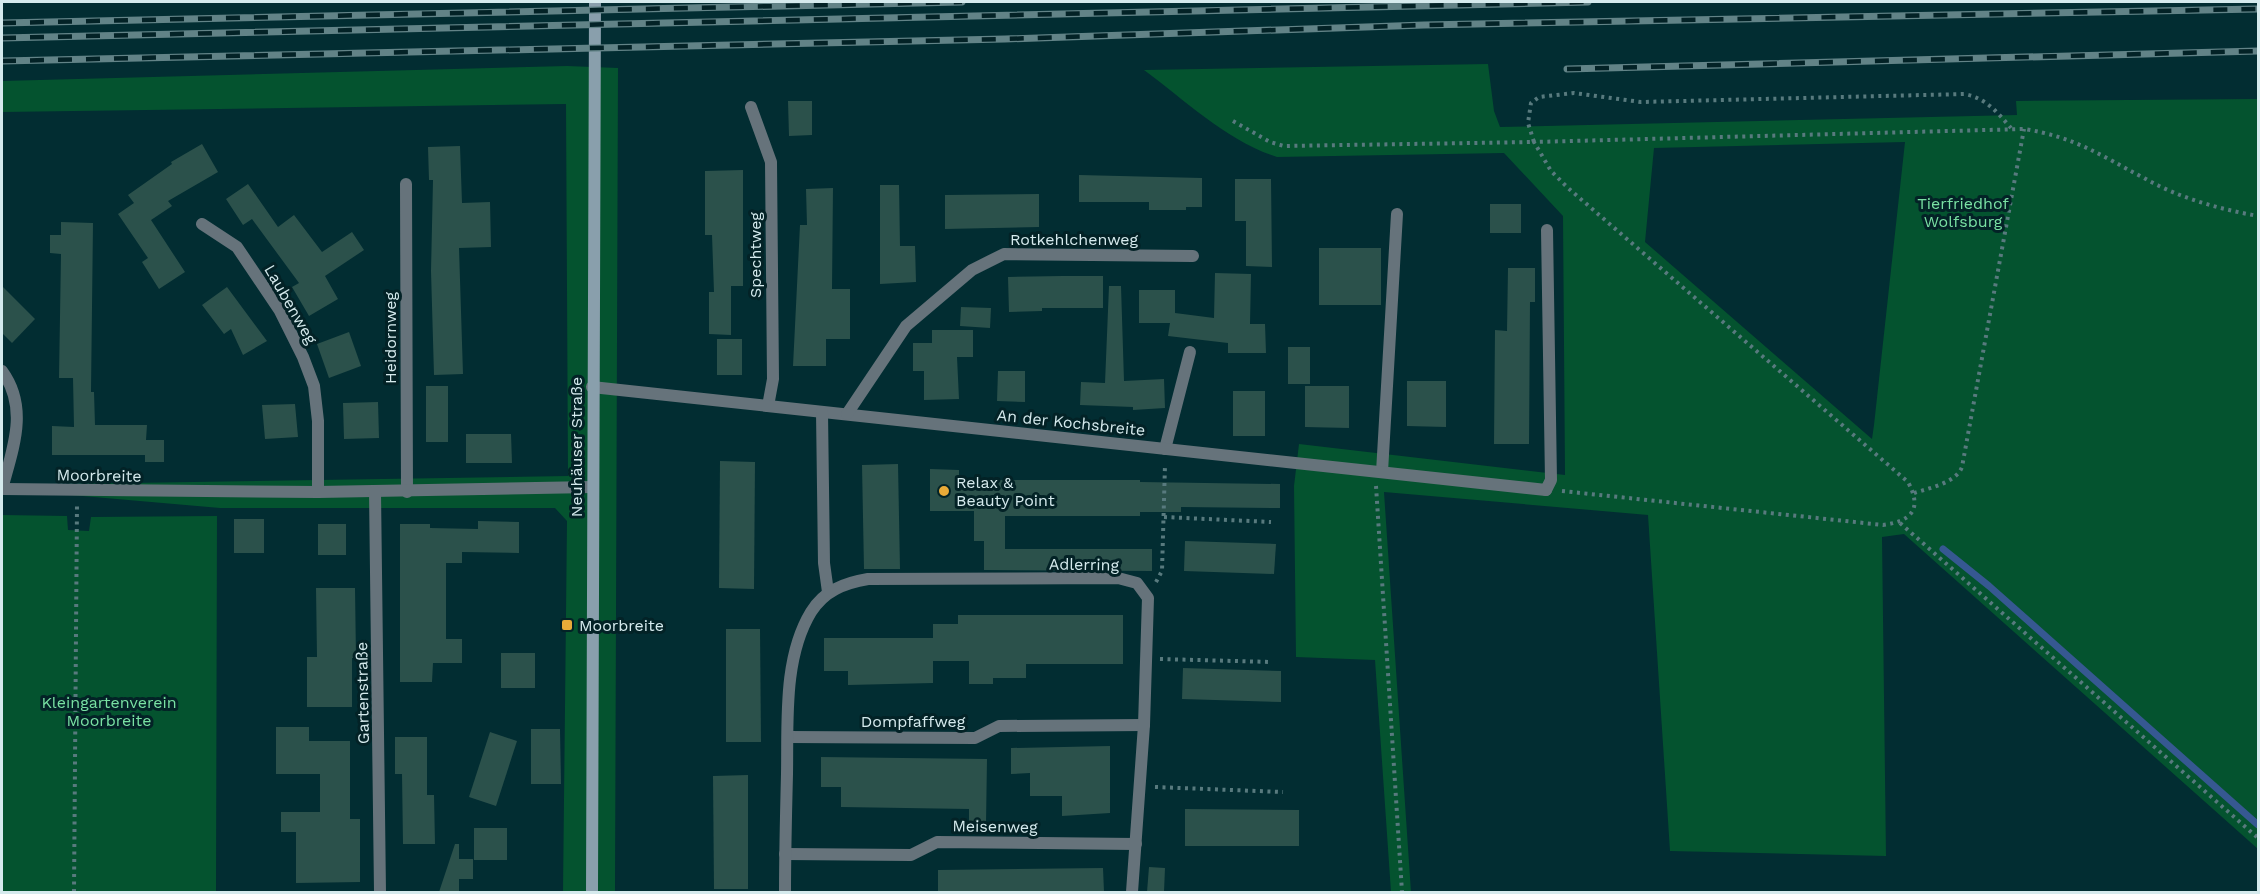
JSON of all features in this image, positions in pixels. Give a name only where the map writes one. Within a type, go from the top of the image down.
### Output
[{"type":"main road","name":"Neuhäuser Straße","points":[[592,892],[595,2]]},
{"type":"street","name":"Spechtweg","points":[[751,107],[771,162],[773,379],[768,406]]},
{"type":"street","name":"Heidornweg","points":[[406,183],[407,492]]},
{"type":"street","points":[[1378,472],[1397,214]]},
{"type":"street","name":"Laubenweg","points":[[202,224],[237,247],[280,311],[303,357],[314,386],[318,421],[318,492]]},
{"type":"street","points":[[1546,490],[1551,480],[1547,230]]},
{"type":"street","name":"Rotkehlchenweg","points":[[847,414],[906,326],[972,270],[1004,254],[1192,256]]},
{"type":"street","points":[[1165,449],[1190,352]]},
{"type":"street","points":[[2,371],[16,402],[19,426],[2,489]]},
{"type":"street","name":"An der Kochsbreite","points":[[592,387],[1546,490]]},
{"type":"street","points":[[822,412],[824,563],[828,592]]},
{"type":"street","name":"Moorbreite","points":[[2,489],[407,492],[592,487]]},
{"type":"street","name":"Gartenstraße","points":[[375,492],[380,892]]},
{"type":"street","name":"Adlerring","points":[[785,892],[790,690],[801,633],[811,611],[828,592],[846,583],[868,579],[1118,578],[1137,584],[1148,598]]},
{"type":"street","points":[[1132,892],[1144,725],[1148,598]]},
{"type":"street","name":"Dompfaffweg","points":[[788,737],[975,738],[999,726],[1144,725]]},
{"type":"street","name":"Meisenweg","points":[[785,854],[912,855],[937,842],[1136,844]]},
{"type":"path","points":[[1546,490],[1882,525],[1900,523],[1910,515],[1914,505],[1914,494],[1908,482],[1551,171],[1534,142],[1528,123],[1531,103],[1539,97],[1574,93],[1641,102],[1964,94],[1978,96],[2011,128]]},
{"type":"path","points":[[1233,121],[1270,142],[1284,146],[2024,129],[2067,138],[2097,151],[2145,179],[2210,206],[2259,216]]},
{"type":"path","points":[[1914,494],[1948,480],[1962,467],[2024,129]]},
{"type":"path","points":[[1148,598],[1162,571],[1165,449]]},
{"type":"path","points":[[1378,472],[1402,892]]},
{"type":"path","points":[[74,892],[77,491]]},
{"type":"path","points":[[1164,517],[1270,522]]},
{"type":"path","points":[[1900,523],[2259,838]]},
{"type":"path","points":[[1147,658],[1272,662]]},
{"type":"path","points":[[1140,787],[1283,792]]},
{"type":"green space","name":"Tierfriedhof Wolfsburg","points":[[1488,64],[1494,111],[1500,127],[2017,115],[2016,101],[2258,99],[2258,849],[1904,534],[1882,537],[1886,856],[1670,851],[1648,515],[1384,492],[1411,892],[1391,892],[1375,660],[1296,657],[1294,486],[1299,444],[1565,475],[1563,216],[1504,153],[1277,157],[1224,131],[1144,70]],"holes":[[[1905,142],[1872,439],[1645,242],[1654,148]]]},
{"type":"green space","points":[[567,66],[618,68],[615,892],[563,892],[567,521],[555,508],[220,508],[2,489],[2,485],[568,476],[566,104],[2,112],[2,81]]},
{"type":"green space","name":"Kleingartenverein Moorbreite","points":[[2,515],[67,516],[68,530],[89,531],[91,517],[217,516],[216,892],[2,892]]},
{"type":"building","points":[[788,101],[812,101],[812,135],[789,136]]},
{"type":"building","points":[[202,144],[218,172],[168,201],[172,206],[151,220],[185,272],[159,289],[142,262],[148,258],[118,214],[134,203],[128,195],[172,164],[171,162]]},
{"type":"building","points":[[460,146],[462,203],[490,202],[491,247],[459,248],[463,374],[434,375],[431,271],[433,180],[429,180],[428,147]]},
{"type":"building","points":[[743,170],[743,286],[731,286],[731,335],[709,334],[709,292],[714,292],[712,235],[705,235],[705,171]]},
{"type":"building","points":[[1079,175],[1202,178],[1202,207],[1186,207],[1186,210],[1149,210],[1149,202],[1079,202]]},
{"type":"building","points":[[1235,179],[1271,179],[1272,267],[1246,266],[1246,221],[1235,221]]},
{"type":"building","points":[[248,184],[278,227],[294,215],[322,252],[352,232],[364,250],[325,276],[338,299],[309,316],[292,287],[299,283],[252,219],[243,225],[226,199]]},
{"type":"building","points":[[880,185],[899,185],[900,246],[915,246],[916,282],[880,284]]},
{"type":"building","points":[[833,188],[832,289],[850,289],[850,339],[826,339],[826,366],[793,366],[800,225],[807,225],[806,189]]},
{"type":"building","points":[[1039,194],[1039,227],[945,229],[945,195]]},
{"type":"building","points":[[1490,204],[1521,204],[1521,233],[1490,233]]},
{"type":"building","points":[[61,222],[93,223],[91,392],[94,392],[95,425],[147,425],[146,440],[164,440],[164,462],[145,462],[145,455],[52,455],[52,426],[74,427],[73,378],[59,378],[61,254],[50,253],[50,235],[61,235]]},
{"type":"building","points":[[1319,248],[1381,248],[1381,305],[1319,305]]},
{"type":"building","points":[[1508,268],[1535,268],[1535,302],[1530,302],[1529,444],[1494,444],[1495,330],[1507,331]]},
{"type":"building","points":[[1215,273],[1251,274],[1250,324],[1265,324],[1266,353],[1228,353],[1228,343],[1168,336],[1170,323],[1139,323],[1139,290],[1175,290],[1175,313],[1214,318]]},
{"type":"building","points":[[1103,276],[1103,308],[1042,308],[1042,311],[1009,312],[1008,277]]},
{"type":"building","points":[[2,286],[35,319],[12,343],[2,333]]},
{"type":"building","points":[[1109,286],[1121,286],[1124,381],[1164,379],[1165,408],[1133,410],[1133,407],[1080,405],[1081,382],[1105,383]]},
{"type":"building","points":[[227,287],[267,341],[243,355],[231,329],[224,334],[202,305]]},
{"type":"building","points":[[961,307],[991,308],[990,328],[960,326]]},
{"type":"building","points":[[932,330],[973,330],[973,357],[957,357],[959,399],[924,400],[924,371],[913,371],[913,343],[932,343]]},
{"type":"building","points":[[349,332],[361,366],[329,378],[317,344]]},
{"type":"building","points":[[717,339],[742,339],[742,375],[717,375]]},
{"type":"building","points":[[1288,347],[1310,347],[1310,384],[1288,384]]},
{"type":"building","points":[[998,371],[1025,371],[1025,402],[997,401]]},
{"type":"building","points":[[1407,381],[1446,381],[1446,427],[1407,426]]},
{"type":"building","points":[[426,386],[448,386],[448,442],[426,442]]},
{"type":"building","points":[[1305,386],[1349,386],[1349,428],[1305,427]]},
{"type":"building","points":[[1233,391],[1265,391],[1265,436],[1233,436]]},
{"type":"building","points":[[378,402],[379,438],[344,439],[343,403]]},
{"type":"building","points":[[295,404],[298,437],[265,439],[262,405]]},
{"type":"building","points":[[466,434],[511,434],[512,463],[466,463]]},
{"type":"building","points":[[720,461],[755,462],[754,589],[719,588]]},
{"type":"building","points":[[898,464],[900,569],[864,569],[862,465]]},
{"type":"building","points":[[930,469],[959,470],[959,480],[1140,480],[1140,482],[1280,484],[1280,508],[1181,507],[1181,512],[1140,512],[1140,516],[1005,516],[1005,549],[1152,549],[1152,571],[984,570],[984,541],[974,541],[974,511],[930,511]]},
{"type":"building","points":[[234,519],[264,519],[264,553],[234,553]]},
{"type":"building","points":[[478,521],[519,522],[519,553],[462,552],[462,563],[446,563],[446,639],[462,639],[462,663],[433,663],[432,682],[400,682],[400,524],[430,524],[430,528],[478,529]]},
{"type":"building","points":[[318,524],[346,524],[346,555],[318,555]]},
{"type":"building","points":[[1185,541],[1276,544],[1274,574],[1184,571]]},
{"type":"building","points":[[316,588],[355,588],[356,658],[352,658],[352,707],[307,707],[307,657],[317,657]]},
{"type":"building","points":[[958,615],[1123,615],[1123,664],[1026,664],[1026,678],[993,678],[993,684],[969,684],[969,661],[933,661],[933,683],[848,685],[848,671],[824,671],[824,638],[933,638],[933,624],[958,624]]},
{"type":"building","points":[[726,629],[760,629],[761,742],[726,742]]},
{"type":"building","points":[[501,653],[535,653],[535,688],[501,688]]},
{"type":"building","points":[[1183,668],[1281,671],[1281,702],[1182,699]]},
{"type":"building","points":[[276,727],[309,727],[309,741],[350,741],[350,819],[360,819],[360,882],[296,883],[296,832],[281,832],[281,812],[320,812],[320,774],[276,774]]},
{"type":"building","points":[[531,729],[560,729],[561,784],[531,784]]},
{"type":"building","points":[[490,732],[517,741],[496,806],[469,797]]},
{"type":"building","points":[[395,737],[427,737],[427,795],[434,795],[435,844],[403,844],[402,774],[395,774]]},
{"type":"building","points":[[1110,746],[1110,813],[1062,816],[1062,796],[1030,796],[1030,773],[1011,774],[1011,748]]},
{"type":"building","points":[[821,757],[987,759],[986,824],[969,824],[969,809],[841,807],[841,787],[821,787]]},
{"type":"building","points":[[748,775],[748,889],[714,889],[713,776]]},
{"type":"building","points":[[1185,809],[1299,810],[1299,846],[1185,846]]},
{"type":"building","points":[[474,828],[507,828],[507,860],[474,860]]},
{"type":"building","points":[[455,844],[459,844],[459,859],[473,859],[473,879],[459,879],[459,892],[439,892]]},
{"type":"building","points":[[1149,867],[1165,868],[1164,892],[1147,892]]},
{"type":"building","points":[[1103,868],[1104,892],[938,892],[938,870]]},
{"type":"waterway","points":[[1943,549],[1989,586],[2258,825]]},
{"type":"railway","points":[[2,23],[962,2]]},
{"type":"railway","points":[[2,38],[1588,2]]},
{"type":"railway","points":[[2,61],[1005,39],[1424,25],[2258,9]]},
{"type":"railway","points":[[1567,69],[2258,51]]},
{"type":"place","name":"Relax & Beauty Point","points":[[944,491]]},
{"type":"place","name":"Moorbreite","points":[[567,625]]}]
